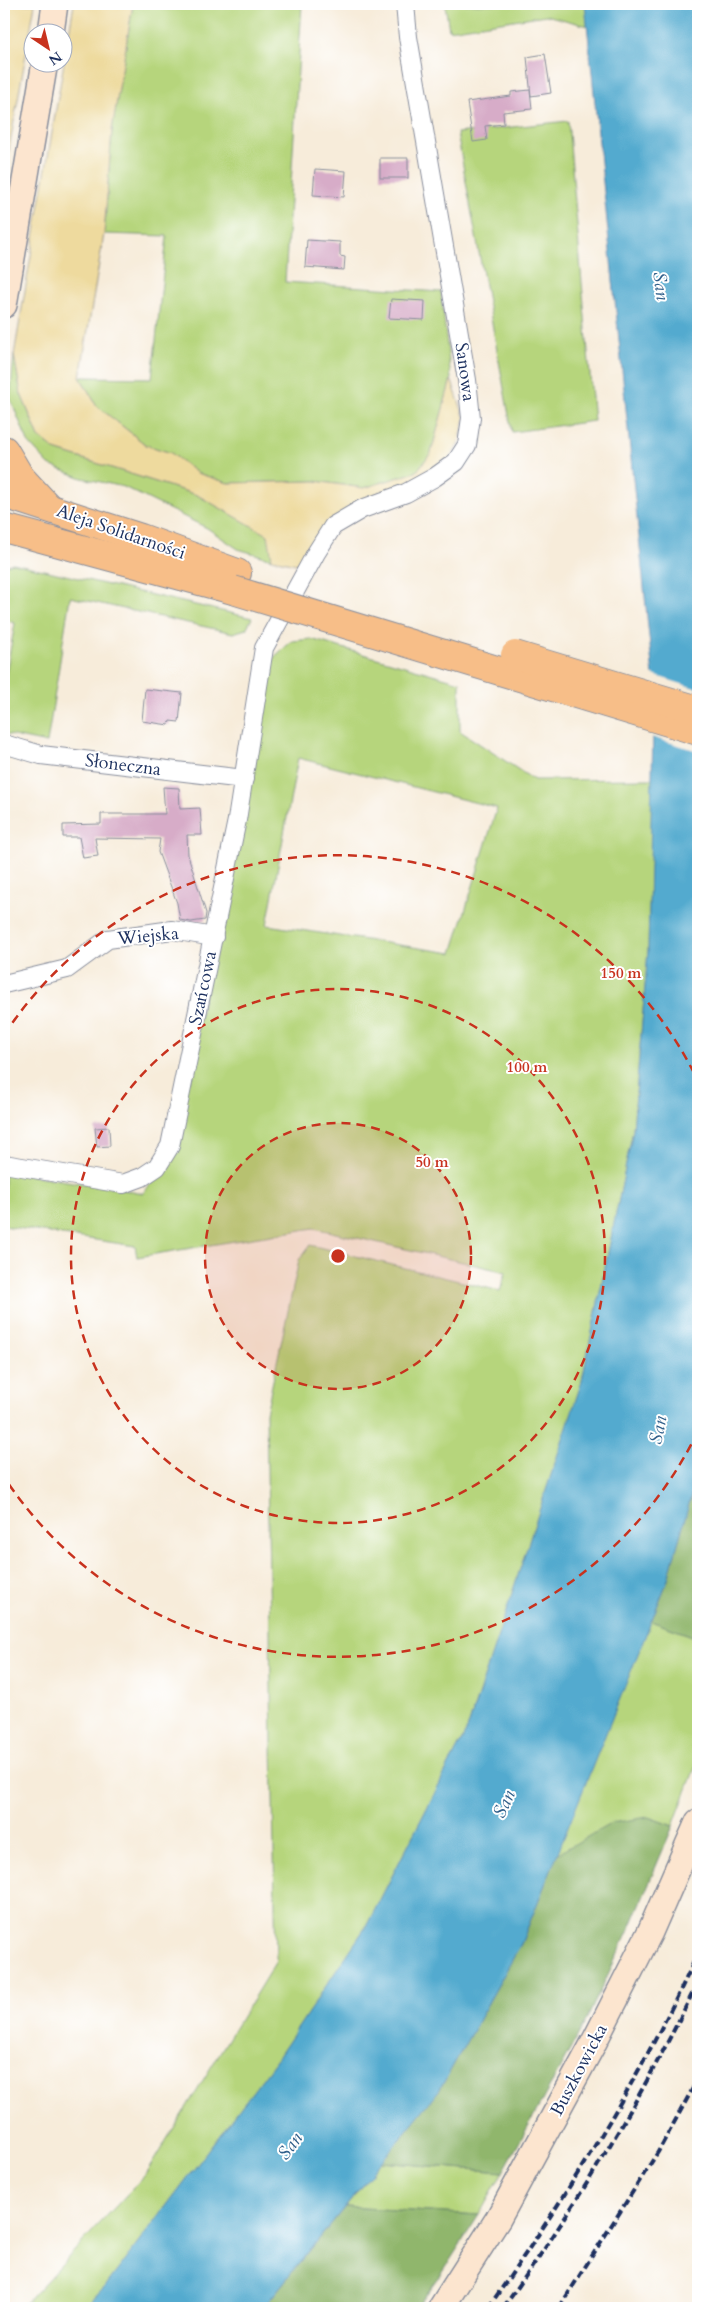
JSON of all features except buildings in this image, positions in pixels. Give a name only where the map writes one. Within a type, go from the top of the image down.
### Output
[{"type":"highway","points":[[4,450],[20,477],[48,507]]},
{"type":"highway","name":"Aleja Solidarności","points":[[4,494],[48,507],[235,581]]},
{"type":"highway","name":"Aleja Solidarności","points":[[4,528],[235,581]]},
{"type":"highway","points":[[235,581],[698,710]]},
{"type":"highway","points":[[235,581],[698,731]]},
{"type":"street","points":[[52,22],[56,4]]},
{"type":"street","name":"Sanowa","points":[[264,648],[316,553],[333,526],[362,510],[406,493],[435,478],[456,462],[467,445],[471,418],[467,380],[408,37],[405,4]]},
{"type":"street","points":[[4,305],[43,72]]},
{"type":"street","name":"Szańcowa","points":[[4,1164],[123,1184],[142,1177],[157,1167],[170,1146],[214,937],[244,779],[264,648]]},
{"type":"street","name":"Słoneczna","points":[[4,744],[41,755],[244,779]]},
{"type":"street","name":"Wiejska","points":[[4,984],[67,969],[108,939],[172,930],[214,937]]},
{"type":"street","name":"Buszkowicka","points":[[441,2308],[498,2219],[592,2046],[650,1932],[698,1822]]},
{"type":"green space","points":[[133,4],[302,4],[285,282],[441,292],[451,379],[431,453],[416,472],[364,488],[315,481],[228,483],[197,473],[171,453],[146,445],[97,406],[80,377],[152,378],[167,236],[104,234],[112,130]]},
{"type":"green space","points":[[445,4],[585,4],[588,26],[546,15],[449,30]]},
{"type":"green space","points":[[568,121],[594,421],[512,432],[457,133]]},
{"type":"green space","points":[[14,355],[21,394],[39,437],[55,450],[197,495],[269,535],[272,559],[238,549],[207,528],[124,487],[82,478],[49,465],[28,442],[10,398]]},
{"type":"green space","points":[[13,563],[252,618],[246,629],[233,633],[70,597],[47,743],[4,734],[4,685],[15,623],[4,620],[4,566]]},
{"type":"green space","points":[[311,639],[460,682],[460,731],[534,780],[653,779],[648,951],[633,1130],[582,1381],[467,1730],[367,1925],[275,2062],[108,2283],[84,2308],[21,2308],[145,2175],[276,1961],[266,1413],[299,1260],[310,1245],[500,1291],[506,1272],[314,1228],[137,1257],[135,1246],[4,1226],[4,1171],[143,1193],[169,1162],[245,803],[273,658],[292,641]],"holes":[[[298,758],[497,808],[452,953],[267,925]]]},
{"type":"green space","points":[[698,1472],[698,1502],[690,1500]]},
{"type":"green space","points":[[690,1500],[698,1502],[698,1638],[651,1621],[667,1582]]},
{"type":"green space","points":[[651,1621],[698,1638],[698,1760],[673,1826],[648,1817],[557,1854]]},
{"type":"green space","points":[[648,1817],[673,1826],[630,1928],[587,2019],[503,2172],[381,2162],[440,2089],[521,1944],[557,1854],[612,1823]]},
{"type":"green space","points":[[381,2162],[503,2172],[479,2215],[345,2207]]},
{"type":"green space","points":[[345,2207],[479,2215],[440,2276],[416,2308],[263,2308]]},
{"type":"sand","points":[[4,4],[35,4],[32,22],[22,22],[23,72],[4,177]]},
{"type":"sand","points":[[74,4],[133,4],[112,130],[104,234],[80,377],[97,406],[146,445],[171,453],[197,473],[228,483],[315,481],[364,488],[416,472],[431,453],[451,379],[465,419],[458,445],[448,461],[406,486],[332,521],[303,556],[301,565],[272,559],[268,535],[197,495],[55,450],[39,437],[21,394],[14,355],[62,72],[72,72],[71,22]]},
{"type":"water","name":"San","points":[[585,4],[698,4],[698,1472],[667,1582],[521,1944],[440,2089],[263,2308],[84,2308],[108,2283],[275,2062],[367,1925],[467,1730],[582,1381],[633,1130],[648,951],[654,686]]},
{"type":"pier","points":[[650,674],[698,689],[698,751],[651,737]]},
{"type":"railway","points":[[488,2308],[546,2223],[601,2135],[652,2045],[698,1953]]},
{"type":"railway","points":[[503,2308],[557,2230],[608,2149],[655,2066],[698,1982]]},
{"type":"railway","points":[[559,2308],[658,2152],[698,2079]]}]
